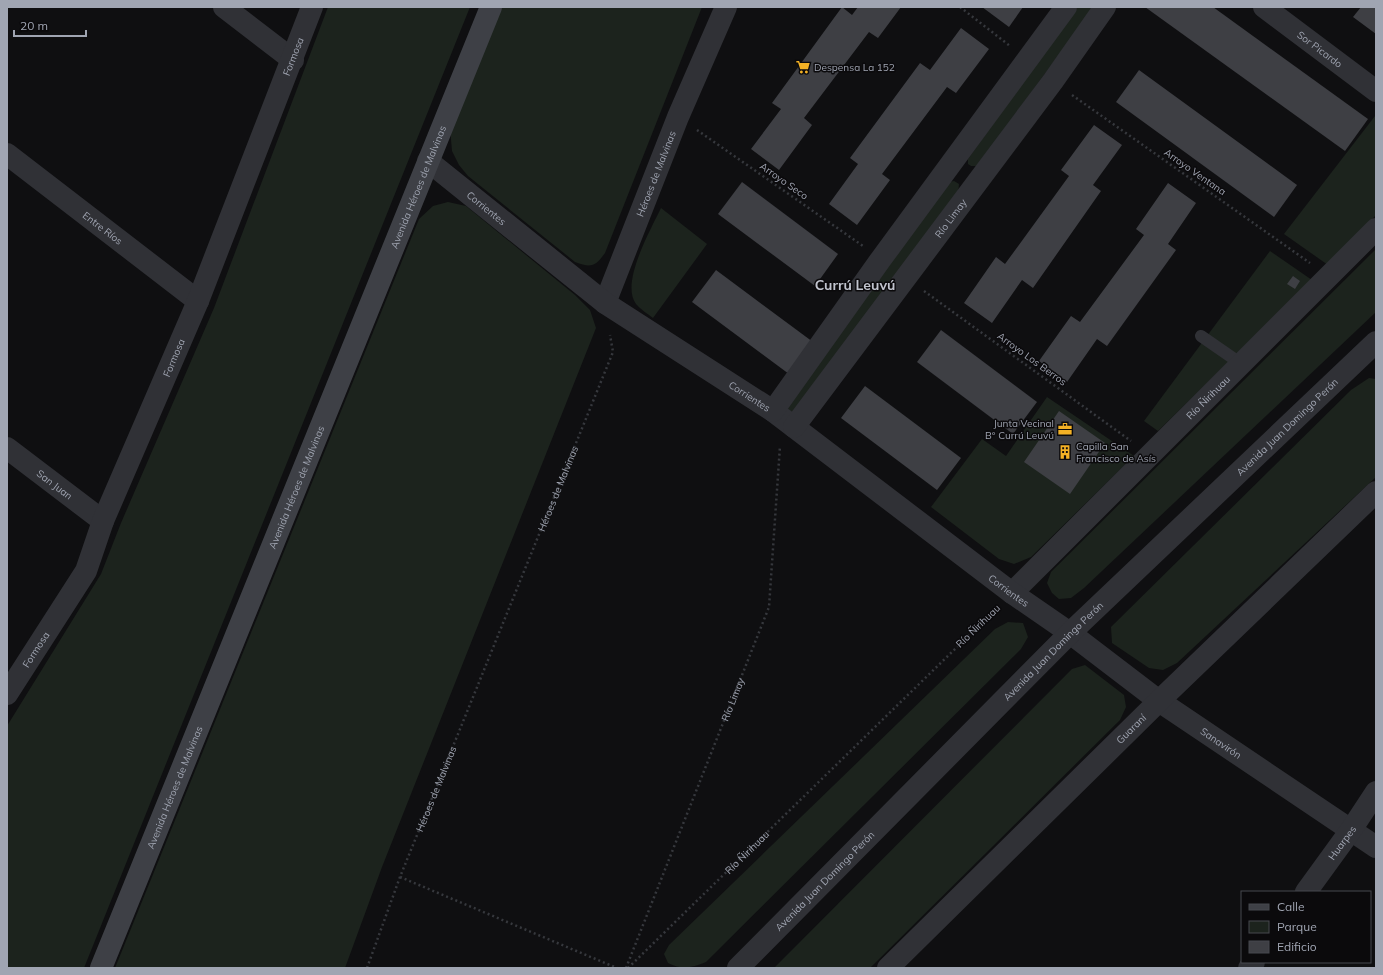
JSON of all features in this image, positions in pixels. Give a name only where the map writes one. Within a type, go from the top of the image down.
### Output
[{"type":"main road","name":"Avenida Héroes de Malvinas","points":[[101,968],[491,7]]},
{"type":"street","points":[[224,7],[293,60]]},
{"type":"street","name":"Formosa","points":[[7,694],[86,571],[103,521],[198,301],[293,60],[312,7]]},
{"type":"street","name":"Héroes de Malvinas","points":[[605,303],[678,117],[726,7]]},
{"type":"street","points":[[783,419],[881,258],[1066,7]]},
{"type":"street","name":"Río Limay","points":[[783,419],[905,278],[1053,81],[1105,7]]},
{"type":"street","name":"Sor Picardo","points":[[1264,7],[1376,91]]},
{"type":"street","name":"Entre Ríos","points":[[7,154],[198,301]]},
{"type":"street","name":"Corrientes","points":[[428,161],[605,303],[783,419],[1012,593],[1070,633]]},
{"type":"street","points":[[951,164],[977,183]]},
{"type":"street","name":"Río Ñirihuau","points":[[1012,593],[1240,363],[1376,229]]},
{"type":"street","name":"Avenida Juan Domingo Perón","points":[[738,968],[1070,633],[1376,342]]},
{"type":"street","name":"San Juan","points":[[7,448],[103,521]]},
{"type":"street","name":"Guaraní","points":[[888,968],[1159,701],[1376,492]]},
{"type":"street","name":"Sanavirón","points":[[1070,633],[1159,701],[1376,847]]},
{"type":"street","name":"Huarpes","points":[[1307,891],[1351,830],[1376,792]]},
{"type":"lane","points":[[1201,336],[1240,363]]},
{"type":"path","points":[[960,7],[1027,60]]},
{"type":"path","name":"Arroyo Ventana","points":[[1053,81],[1328,276]]},
{"type":"path","name":"Arroyo Seco","points":[[678,117],[881,258]]},
{"type":"path","name":"Arroyo Los Berros","points":[[905,278],[1149,454]]},
{"type":"path","name":"Héroes de Malvinas","points":[[367,968],[400,877],[613,352],[605,303]]},
{"type":"path","name":"Río Limay","points":[[627,968],[769,607],[783,419]]},
{"type":"path","name":"Río Ñirihuau","points":[[627,968],[1012,593]]},
{"type":"path","points":[[400,877],[617,968]]},
{"type":"green space","points":[[328,7],[470,7],[84,968],[7,968],[7,726],[101,574],[121,523],[214,308]]},
{"type":"green space","points":[[502,7],[702,7],[605,253],[595,264],[585,265],[575,262],[468,176],[459,165],[452,151],[450,128]]},
{"type":"green space","points":[[1077,7],[1094,7],[977,166],[971,166],[968,164],[968,159]]},
{"type":"green space","points":[[1375,116],[1376,215],[1328,265],[1284,234]]},
{"type":"green space","points":[[954,181],[959,184],[958,194],[792,412],[788,409],[788,404],[949,182]]},
{"type":"green space","points":[[448,202],[466,206],[575,295],[590,310],[596,328],[382,867],[345,968],[115,968],[419,219],[433,206]]},
{"type":"green space","points":[[661,208],[707,244],[653,318],[636,304],[632,295],[632,283],[634,270],[644,242]]},
{"type":"green space","points":[[1376,249],[1376,312],[1084,588],[1071,598],[1059,599],[1052,593],[1047,583],[1051,572]]},
{"type":"green space","points":[[1270,251],[1312,280],[1158,431],[1144,421]]},
{"type":"green space","points":[[1369,378],[1376,379],[1376,477],[1177,663],[1163,670],[1149,668],[1112,643],[1111,627],[1351,390]]},
{"type":"green space","points":[[1047,397],[1134,456],[1031,557],[1014,564],[999,559],[931,507],[982,439],[1006,456]]},
{"type":"green space","points":[[1008,622],[1023,623],[1028,637],[1021,649],[706,962],[696,966],[687,967],[678,967],[668,963],[664,954],[669,945],[995,629]]},
{"type":"green space","points":[[1085,665],[1124,695],[1126,707],[1120,720],[870,968],[774,968],[1072,669]]},
{"type":"building","points":[[842,7],[852,15],[858,7],[901,7],[878,38],[869,32],[804,118],[812,125],[779,170],[751,149],[781,109],[772,103]]},
{"type":"building","points":[[982,7],[1023,7],[1009,27]]},
{"type":"building","points":[[1145,7],[1213,7],[1368,119],[1345,151]]},
{"type":"building","points":[[1361,7],[1376,7],[1376,34],[1353,17]]},
{"type":"building","points":[[961,28],[989,49],[956,93],[947,87],[882,174],[890,180],[857,225],[829,204],[858,164],[850,158],[920,63],[930,70]]},
{"type":"building","points":[[1139,70],[1297,185],[1274,217],[1116,102]]},
{"type":"building","points":[[1094,125],[1122,145],[1093,185],[1101,191],[1033,288],[1022,280],[992,323],[964,303],[996,257],[1005,264],[1069,176],[1061,170]]},
{"type":"building","points":[[742,182],[838,254],[815,286],[718,214]]},
{"type":"building","points":[[1168,183],[1196,203],[1168,244],[1176,250],[1107,346],[1097,339],[1067,382],[1039,361],[1071,316],[1080,322],[1144,235],[1136,229]]},
{"type":"building","points":[[716,270],[813,342],[789,374],[692,302]]},
{"type":"building","points":[[1293,276],[1300,281],[1295,289],[1287,284]]},
{"type":"building","points":[[941,330],[1037,402],[1013,434],[917,362]]},
{"type":"building","points":[[865,386],[961,458],[937,490],[841,418]]},
{"type":"building","name":"Capilla San Francisco de Asís","points":[[1059,411],[1105,443],[1070,494],[1024,462]]},
{"type":"place","name":"Despensa La 152","points":[[803,67]]},
{"type":"place","name":"Junta Vecinal B° Currú Leuvú","points":[[1065,429]]},
{"type":"place","name":"Capilla San Francisco de Asís","points":[[1065,452]]},
{"type":"district","name":"Currú Leuvú","points":[[855,285]]}]
